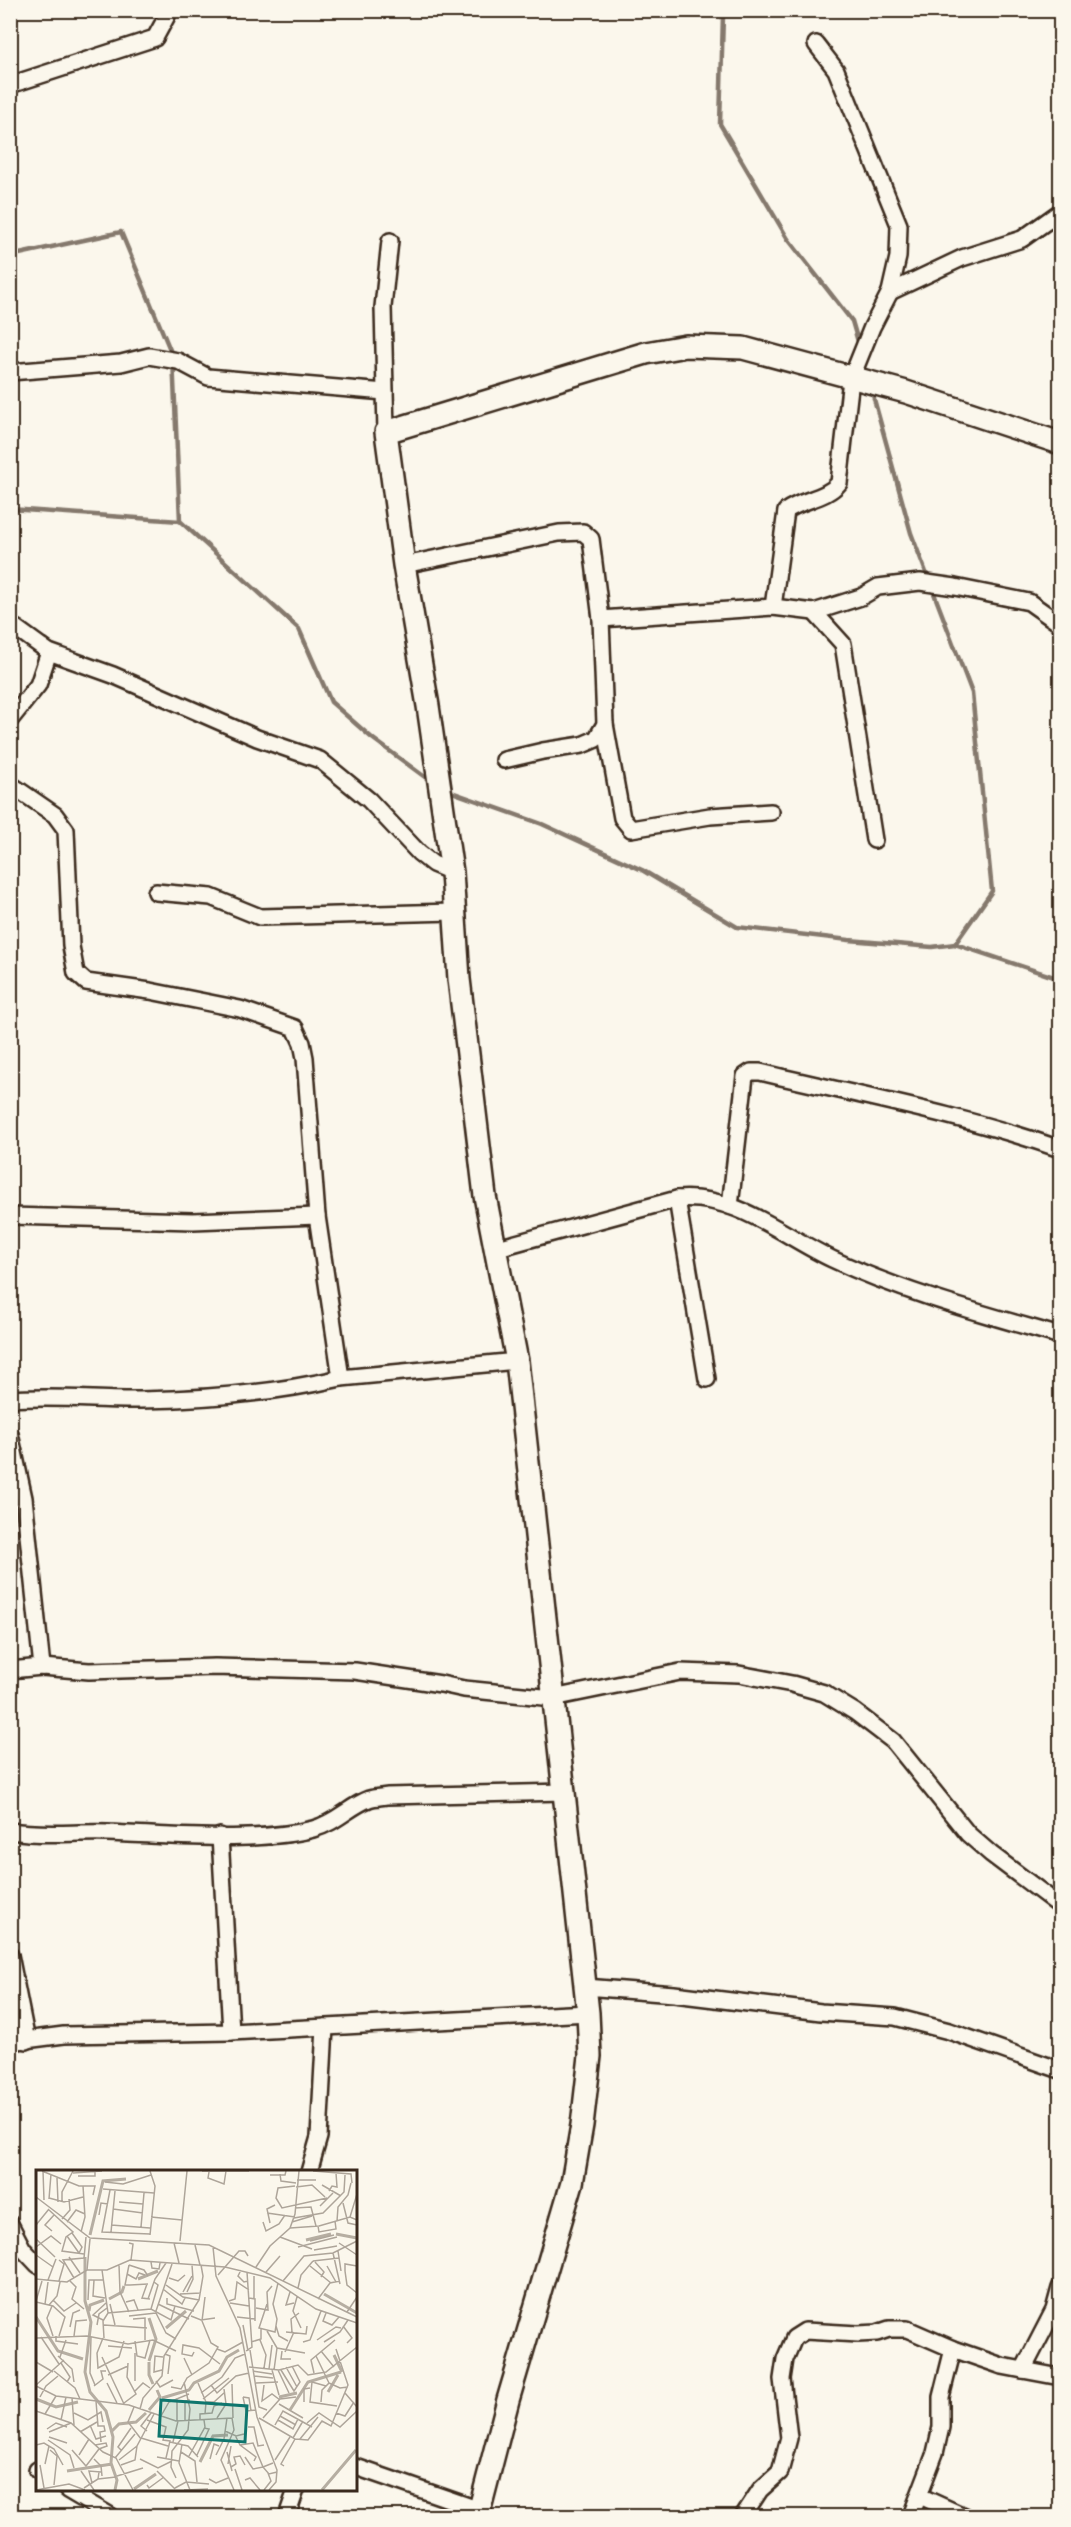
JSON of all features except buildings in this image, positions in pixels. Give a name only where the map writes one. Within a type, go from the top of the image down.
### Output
[{"type":"main road","points":[[479,2513],[508,2400],[572,2183],[590,2056],[588,2013],[565,1815],[565,1792],[517,1361],[485,1196],[459,980],[452,872],[404,565],[386,432],[646,353],[686,345],[743,348],[906,392],[1060,443]]},
{"type":"street","points":[[10,85],[155,38],[168,16],[168,10]]},
{"type":"street","points":[[773,607],[786,511],[795,504],[832,491],[839,483],[851,379],[872,327],[890,292],[898,256],[899,225],[836,70],[816,44]]},
{"type":"street","points":[[890,292],[962,258],[1022,239],[1060,212]]},
{"type":"street","points":[[386,432],[382,307],[390,241]]},
{"type":"street","points":[[10,372],[121,363],[149,356],[178,360],[208,377],[385,392]]},
{"type":"street","points":[[404,565],[559,533],[583,532],[591,539],[601,619],[605,724],[622,818],[631,829],[710,816],[771,812]]},
{"type":"street","points":[[601,619],[773,607],[814,612],[861,597],[879,587],[920,582],[1029,602],[1060,624]]},
{"type":"street","points":[[814,612],[843,644],[874,840]]},
{"type":"street","points":[[10,627],[16,628],[49,652],[113,675],[257,738],[320,760],[369,800],[419,853],[433,864],[452,872]]},
{"type":"street","points":[[10,720],[38,685],[49,652]]},
{"type":"street","points":[[504,760],[582,745],[596,739],[605,724]]},
{"type":"street","points":[[10,784],[56,815],[66,830],[71,946],[76,973],[86,982],[150,991],[240,1009],[295,1029],[302,1042],[305,1058],[317,1216],[341,1378]]},
{"type":"street","points":[[156,892],[212,897],[260,917],[454,912]]},
{"type":"street","points":[[730,1206],[745,1076],[750,1072],[760,1072],[871,1097],[1018,1134],[1060,1149]]},
{"type":"street","points":[[494,1249],[678,1199],[705,1198],[760,1218],[832,1259],[916,1293],[1060,1336]]},
{"type":"street","points":[[678,1199],[707,1379]]},
{"type":"street","points":[[10,1216],[193,1221],[317,1216]]},
{"type":"street","points":[[10,1399],[51,1396],[88,1400],[223,1397],[307,1386],[341,1378],[517,1361]]},
{"type":"street","points":[[10,1434],[24,1498],[42,1667]]},
{"type":"street","points":[[10,1670],[42,1667],[89,1671],[215,1667],[355,1671],[441,1683],[464,1689],[553,1698],[680,1672],[739,1674],[792,1684],[824,1693],[855,1712],[893,1741],[968,1834],[990,1854],[1060,1906]]},
{"type":"street","points":[[10,1831],[28,1834],[220,1836],[288,1834],[315,1828],[341,1818],[368,1800],[387,1796],[565,1792]]},
{"type":"street","points":[[220,1836],[231,2032]]},
{"type":"street","points":[[10,1955],[27,2041]]},
{"type":"street","points":[[585,1987],[674,1994],[821,2012],[895,2017],[949,2031],[1060,2070]]},
{"type":"street","points":[[10,2042],[64,2035],[231,2032],[588,2013]]},
{"type":"street","points":[[310,2170],[319,2137],[325,2027]]},
{"type":"street","points":[[10,2224],[23,2249],[36,2263]]},
{"type":"street","points":[[1023,2370],[1054,2310],[1060,2288]]},
{"type":"street","points":[[743,2517],[760,2490],[780,2472],[789,2438],[782,2379],[785,2360],[794,2338],[805,2331],[858,2334],[877,2333],[889,2329],[908,2329],[953,2349],[1002,2366],[1060,2377]]},
{"type":"street","points":[[911,2517],[939,2436],[941,2397],[953,2349]]},
{"type":"street","points":[[357,2467],[479,2513]]},
{"type":"street","points":[[69,2491],[111,2517]]},
{"type":"street","points":[[287,2517],[296,2491]]},
{"type":"street","points":[[920,2496],[964,2517]]},
{"type":"waterway","points":[[723,15],[720,124],[788,239],[852,321],[859,345]]},
{"type":"waterway","points":[[10,256],[121,232],[173,357],[180,521],[299,629],[331,702],[372,738],[433,783]]},
{"type":"waterway","points":[[871,388],[911,533],[972,693],[992,891],[955,944],[1060,979]]},
{"type":"waterway","points":[[10,509],[180,521]]},
{"type":"waterway","points":[[446,790],[542,824],[642,870],[737,927],[932,947],[955,944]]}]
